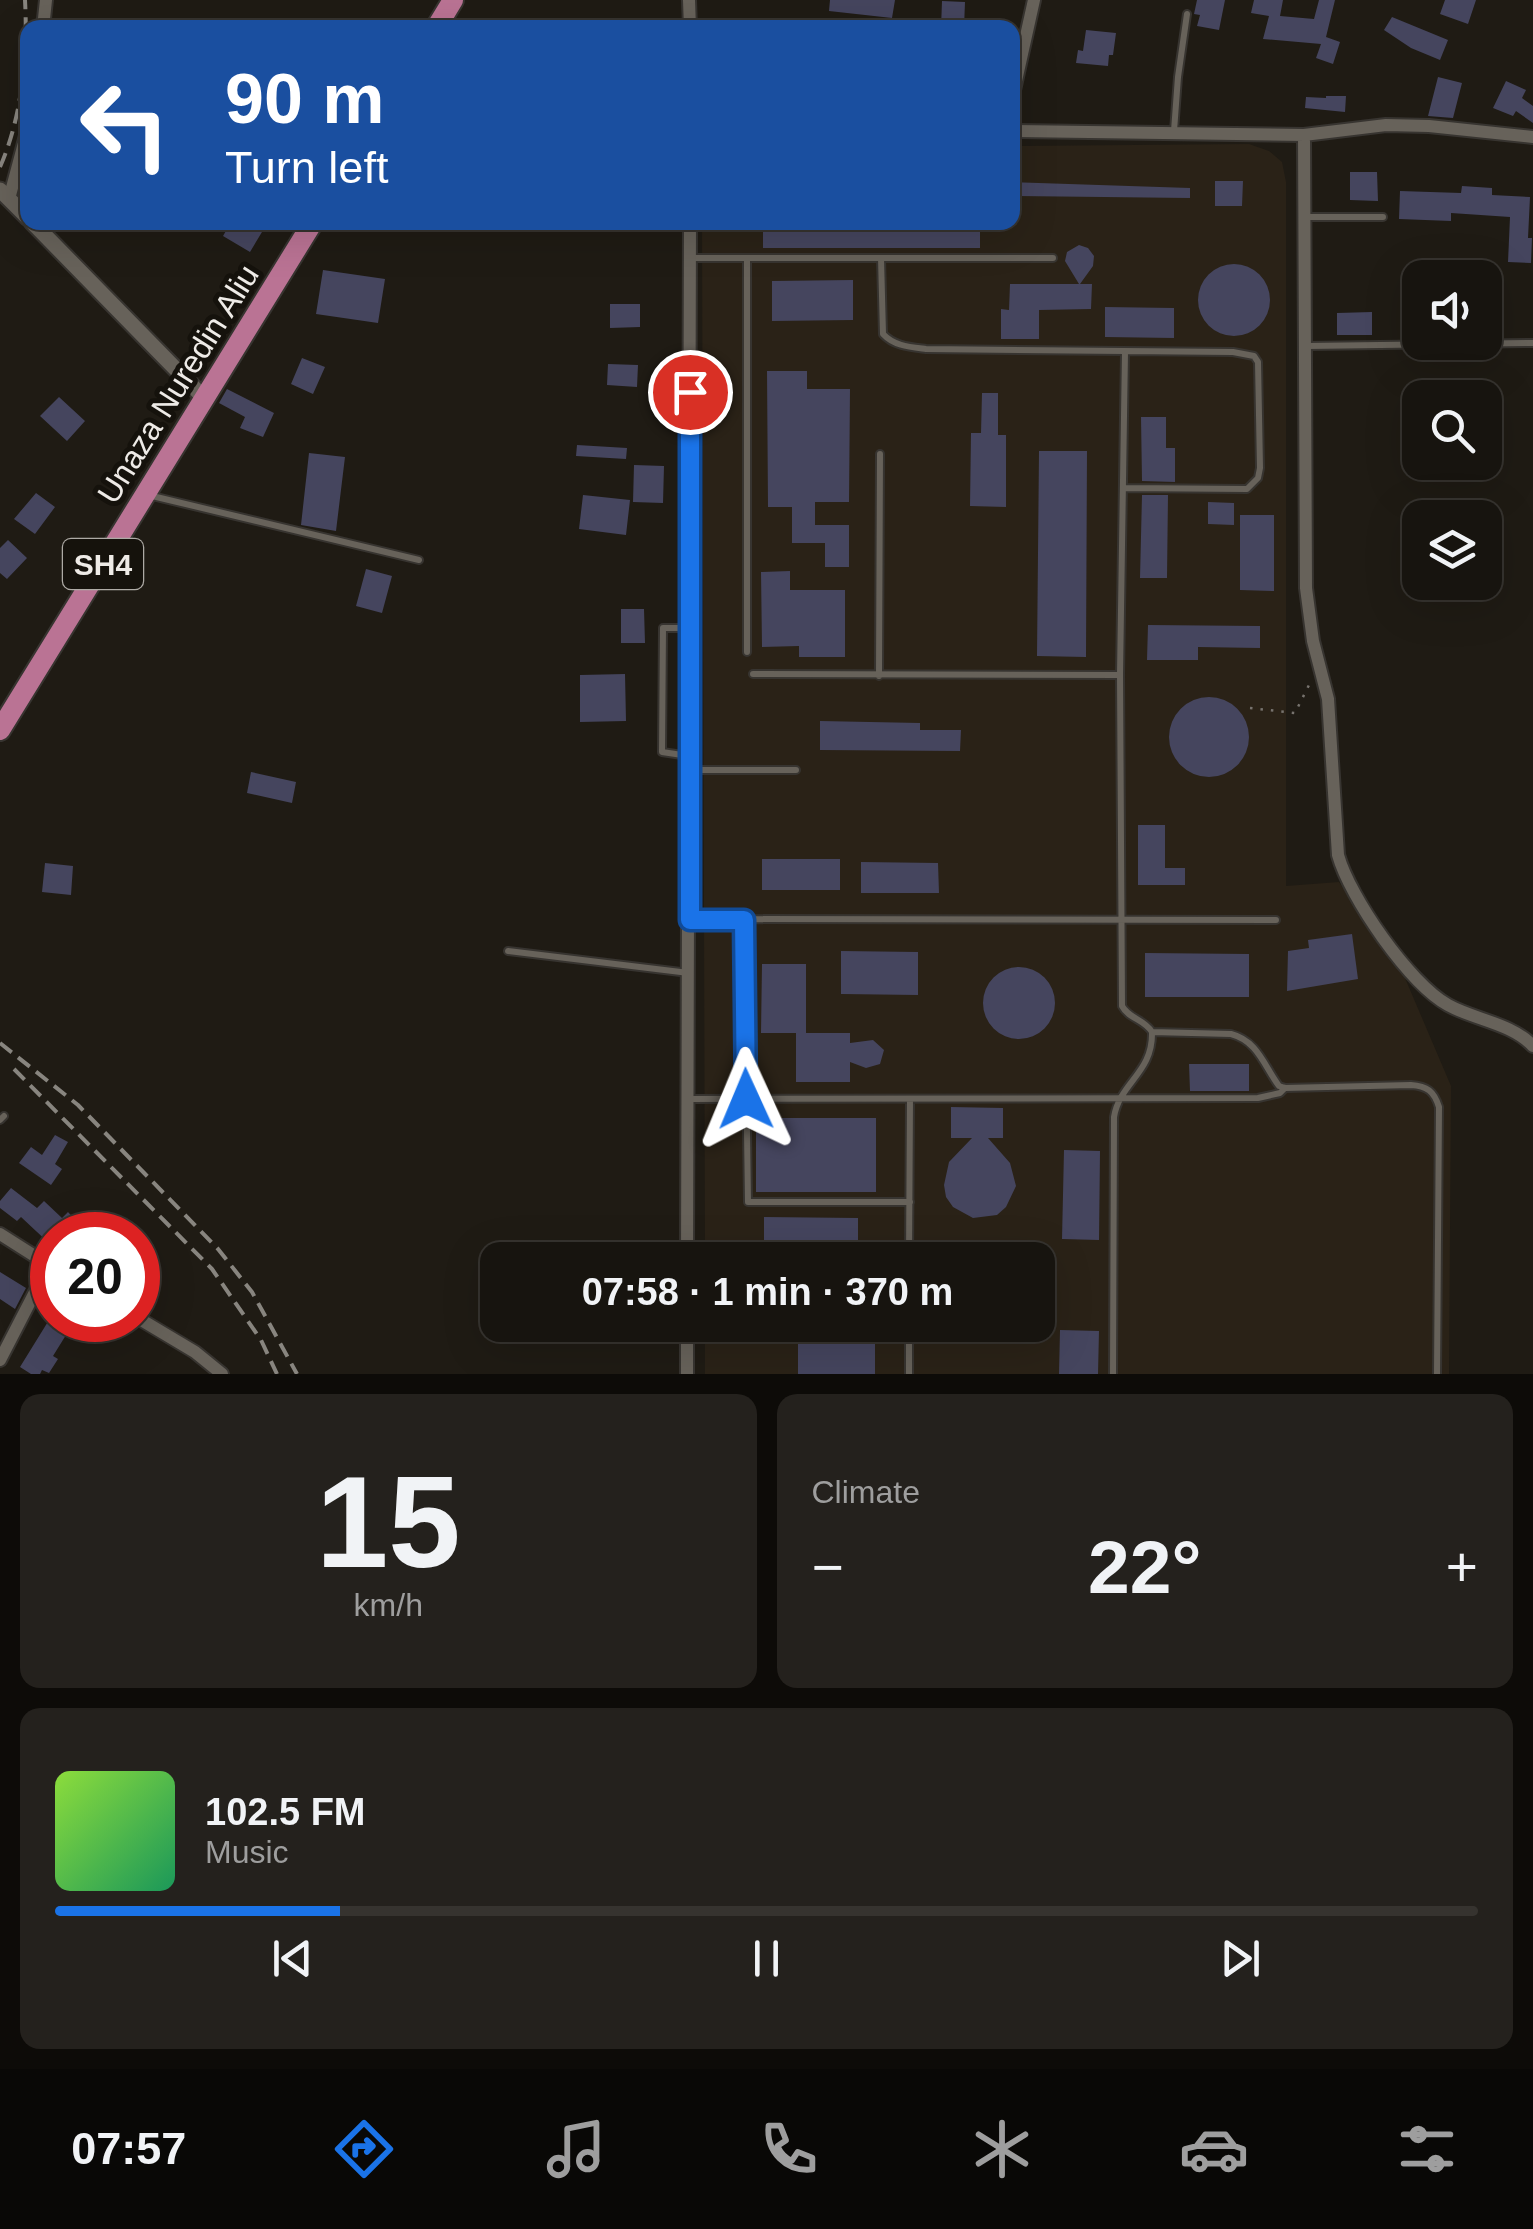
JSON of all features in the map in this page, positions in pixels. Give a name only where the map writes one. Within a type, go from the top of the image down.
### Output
[{"type":"main road","name":"Unaza Nuredin Aliu","points":[[0,730],[308,230]]},
{"type":"street","points":[[1020,63],[1034,0]]},
{"type":"street","points":[[1020,131],[1304,135],[1386,126],[1429,126],[1533,137]]},
{"type":"street","points":[[1304,135],[1306,588],[1308,615],[1328,699],[1338,855],[1344,875],[1402,962],[1430,992],[1449,1006],[1531,1040]]},
{"type":"street","points":[[4,195],[20,150]]},
{"type":"street","points":[[40,230],[205,399]]},
{"type":"street","points":[[688,1242],[690,230]]},
{"type":"street","points":[[0,1234],[30,1253]]},
{"type":"street","points":[[0,1360],[30,1305]]},
{"type":"street","points":[[160,1331],[222,1374]]},
{"type":"street","points":[[687,1342],[687,1374]]},
{"type":"lane","points":[[1174,134],[1187,14]]},
{"type":"lane","points":[[1304,217],[1383,217]]},
{"type":"lane","points":[[690,258],[1054,258]]},
{"type":"lane","points":[[747,258],[747,652]]},
{"type":"lane","points":[[882,258],[882,334],[890,341],[926,349],[1254,356],[1258,370],[1258,478],[1246,489],[1125,488]]},
{"type":"lane","points":[[1306,346],[1533,344]]},
{"type":"lane","points":[[1113,1374],[1114,1125],[1120,1098],[1149,1059],[1152,1032],[1122,1006],[1120,675],[1125,352]]},
{"type":"lane","points":[[879,676],[880,454]]},
{"type":"lane","points":[[146,495],[419,560]]},
{"type":"lane","points":[[690,628],[662,628],[662,752],[690,763],[796,770]]},
{"type":"lane","points":[[753,674],[1120,675]]},
{"type":"lane","points":[[690,920],[1276,920]]},
{"type":"lane","points":[[744,920],[748,1202],[910,1202]]},
{"type":"lane","points":[[508,951],[690,973]]},
{"type":"lane","points":[[1152,1032],[1244,1037],[1284,1088],[1411,1085],[1430,1089],[1439,1106],[1437,1374]]},
{"type":"lane","points":[[688,1098],[1258,1098],[1280,1093],[1284,1088]]},
{"type":"lane","points":[[910,1099],[910,1242]]},
{"type":"lane","points":[[910,1342],[910,1374]]},
{"type":"path","points":[[1250,708],[1295,712],[1321,665]]},
{"type":"shaded area","points":[[1249,144],[1269,151],[1282,162],[1286,182],[1286,886],[1339,882],[1402,971],[1451,1086],[1449,1374],[705,1374],[705,1342],[1055,1342],[1055,1242],[705,1242],[702,230],[1020,230],[1020,146]]},
{"type":"building","points":[[830,0],[895,0],[892,18],[829,11]]},
{"type":"building","points":[[1197,0],[1225,0],[1219,30],[1197,26]]},
{"type":"building","points":[[1254,0],[1283,0],[1280,16],[1314,19],[1319,0],[1335,0],[1326,37],[1340,42],[1333,64],[1316,58],[1321,44],[1263,39],[1269,16],[1251,13]]},
{"type":"building","points":[[1445,0],[1476,0],[1468,24],[1440,14]]},
{"type":"building","points":[[942,1],[965,2],[964,20],[941,20]]},
{"type":"building","points":[[1392,17],[1448,40],[1440,60],[1411,48],[1384,30]]},
{"type":"building","points":[[1086,30],[1116,33],[1108,66],[1076,63],[1078,50],[1083,51]]},
{"type":"building","points":[[1438,77],[1462,83],[1453,118],[1428,116]]},
{"type":"building","points":[[1506,81],[1526,90],[1522,98],[1533,106],[1533,123],[1516,111],[1513,116],[1493,108]]},
{"type":"building","points":[[1346,96],[1345,112],[1305,108],[1306,97]]},
{"type":"building","points":[[1350,172],[1377,172],[1378,201],[1350,200]]},
{"type":"building","points":[[1215,181],[1243,181],[1242,206],[1215,206]]},
{"type":"building","points":[[1020,182],[1190,188],[1190,198],[1020,196]]},
{"type":"building","points":[[1462,186],[1492,188],[1492,195],[1530,197],[1531,263],[1508,262],[1510,217],[1451,213],[1451,221],[1399,219],[1400,191],[1461,193]]},
{"type":"building","points":[[226,230],[263,230],[250,252],[223,236]]},
{"type":"building","points":[[763,230],[980,230],[980,248],[763,248]]},
{"type":"building","points":[[1079,245],[1094,256],[1093,266],[1080,284],[1092,284],[1091,309],[1039,310],[1039,339],[1001,339],[1001,309],[1009,310],[1010,284],[1079,284],[1065,261],[1067,252]]},
{"type":"building","points":[[1234,264],[1259,275],[1270,300],[1259,325],[1234,336],[1209,325],[1198,300],[1209,275]]},
{"type":"building","points":[[323,270],[385,279],[378,323],[316,314]]},
{"type":"building","points":[[853,280],[853,320],[772,321],[772,281]]},
{"type":"building","points":[[610,304],[640,304],[640,327],[610,328]]},
{"type":"building","points":[[1105,307],[1174,308],[1174,338],[1105,337]]},
{"type":"building","points":[[1372,312],[1372,335],[1337,335],[1337,313]]},
{"type":"building","points":[[302,358],[325,367],[313,394],[291,384]]},
{"type":"building","points":[[608,364],[638,365],[637,387],[607,385]]},
{"type":"building","points":[[767,371],[807,371],[807,389],[850,389],[849,502],[815,502],[815,525],[849,525],[849,567],[825,567],[825,543],[792,543],[792,507],[768,507]]},
{"type":"building","points":[[227,389],[274,413],[263,437],[240,428],[245,417],[219,403]]},
{"type":"building","points":[[982,393],[998,393],[998,435],[1006,435],[1006,507],[970,506],[971,433],[981,433]]},
{"type":"building","points":[[59,397],[85,421],[67,441],[40,416]]},
{"type":"building","points":[[1141,417],[1166,417],[1166,448],[1175,448],[1175,482],[1142,481]]},
{"type":"building","points":[[577,445],[627,448],[626,459],[576,456]]},
{"type":"building","points":[[1039,451],[1087,451],[1086,657],[1037,656]]},
{"type":"building","points":[[309,453],[345,457],[336,531],[301,525]]},
{"type":"building","points":[[634,465],[664,466],[663,503],[633,502]]},
{"type":"building","points":[[36,493],[55,507],[35,534],[14,519]]},
{"type":"building","points":[[583,495],[630,500],[626,535],[579,529]]},
{"type":"building","points":[[1142,495],[1168,495],[1167,578],[1140,578]]},
{"type":"building","points":[[1208,502],[1234,503],[1234,525],[1208,524]]},
{"type":"building","points":[[1240,515],[1274,515],[1274,591],[1240,590]]},
{"type":"building","points":[[8,540],[27,558],[7,579],[0,573],[0,548]]},
{"type":"building","points":[[366,569],[392,576],[382,613],[356,606]]},
{"type":"building","points":[[790,571],[790,590],[845,590],[845,657],[799,657],[799,646],[762,647],[761,572]]},
{"type":"building","points":[[621,609],[644,609],[645,643],[621,643]]},
{"type":"building","points":[[1148,625],[1260,626],[1260,648],[1198,647],[1198,660],[1147,660]]},
{"type":"building","points":[[625,674],[626,721],[580,722],[580,675]]},
{"type":"building","points":[[1209,697],[1224,700],[1237,709],[1246,722],[1246,752],[1237,765],[1224,774],[1209,777],[1194,774],[1181,765],[1172,752],[1169,737],[1172,722],[1181,709],[1194,700]]},
{"type":"building","points":[[820,721],[920,723],[920,730],[961,730],[960,751],[820,750]]},
{"type":"building","points":[[251,772],[296,782],[292,803],[247,793]]},
{"type":"building","points":[[1138,825],[1165,825],[1165,868],[1185,868],[1185,885],[1138,885]]},
{"type":"building","points":[[762,859],[840,859],[840,890],[762,890]]},
{"type":"building","points":[[861,862],[938,863],[939,893],[861,893]]},
{"type":"building","points":[[45,863],[73,866],[71,895],[42,892]]},
{"type":"building","points":[[1352,934],[1358,979],[1287,991],[1288,951],[1309,948],[1308,940]]},
{"type":"building","points":[[841,951],[918,952],[918,995],[841,994]]},
{"type":"building","points":[[1145,953],[1249,954],[1249,997],[1145,997]]},
{"type":"building","points":[[762,964],[806,964],[806,1033],[850,1033],[850,1043],[873,1040],[884,1050],[880,1064],[866,1068],[850,1062],[850,1082],[796,1082],[796,1033],[761,1033]]},
{"type":"building","points":[[1019,967],[1044,978],[1055,1003],[1044,1028],[1019,1039],[994,1028],[983,1003],[994,978]]},
{"type":"building","points":[[1189,1064],[1249,1064],[1249,1091],[1190,1091]]},
{"type":"building","points":[[951,1107],[1003,1108],[1003,1138],[988,1138],[1010,1163],[1016,1186],[1006,1207],[997,1215],[973,1218],[953,1207],[946,1197],[944,1185],[949,1162],[972,1138],[951,1138]]},
{"type":"building","points":[[756,1118],[876,1118],[876,1192],[756,1192]]},
{"type":"building","points":[[55,1135],[68,1142],[55,1164],[62,1169],[51,1185],[19,1163],[31,1147],[42,1155]]},
{"type":"building","points":[[1064,1150],[1100,1151],[1099,1240],[1062,1239]]},
{"type":"building","points":[[11,1188],[37,1208],[44,1201],[56,1212],[30,1212],[30,1225],[0,1208],[0,1201]]},
{"type":"building","points":[[764,1217],[858,1218],[858,1242],[764,1242]]},
{"type":"building","points":[[0,1272],[26,1288],[15,1309],[0,1299]]},
{"type":"building","points":[[1060,1330],[1099,1331],[1098,1374],[1059,1374]]},
{"type":"building","points":[[35,1342],[62,1342],[53,1356],[58,1359],[49,1373],[42,1370],[40,1374],[31,1374],[20,1367]]},
{"type":"building","points":[[798,1342],[875,1342],[875,1374],[798,1374]]},
{"type":"railway","points":[[25,0],[25,20]]},
{"type":"railway","points":[[0,167],[20,96]]},
{"type":"railway","points":[[0,1043],[78,1105],[218,1249],[252,1292],[297,1374]]},
{"type":"railway","points":[[14,1069],[212,1269],[261,1340],[277,1374]]},
{"type":"route","points":[[690,392],[690,920],[744,920],[746,1099]]}]
